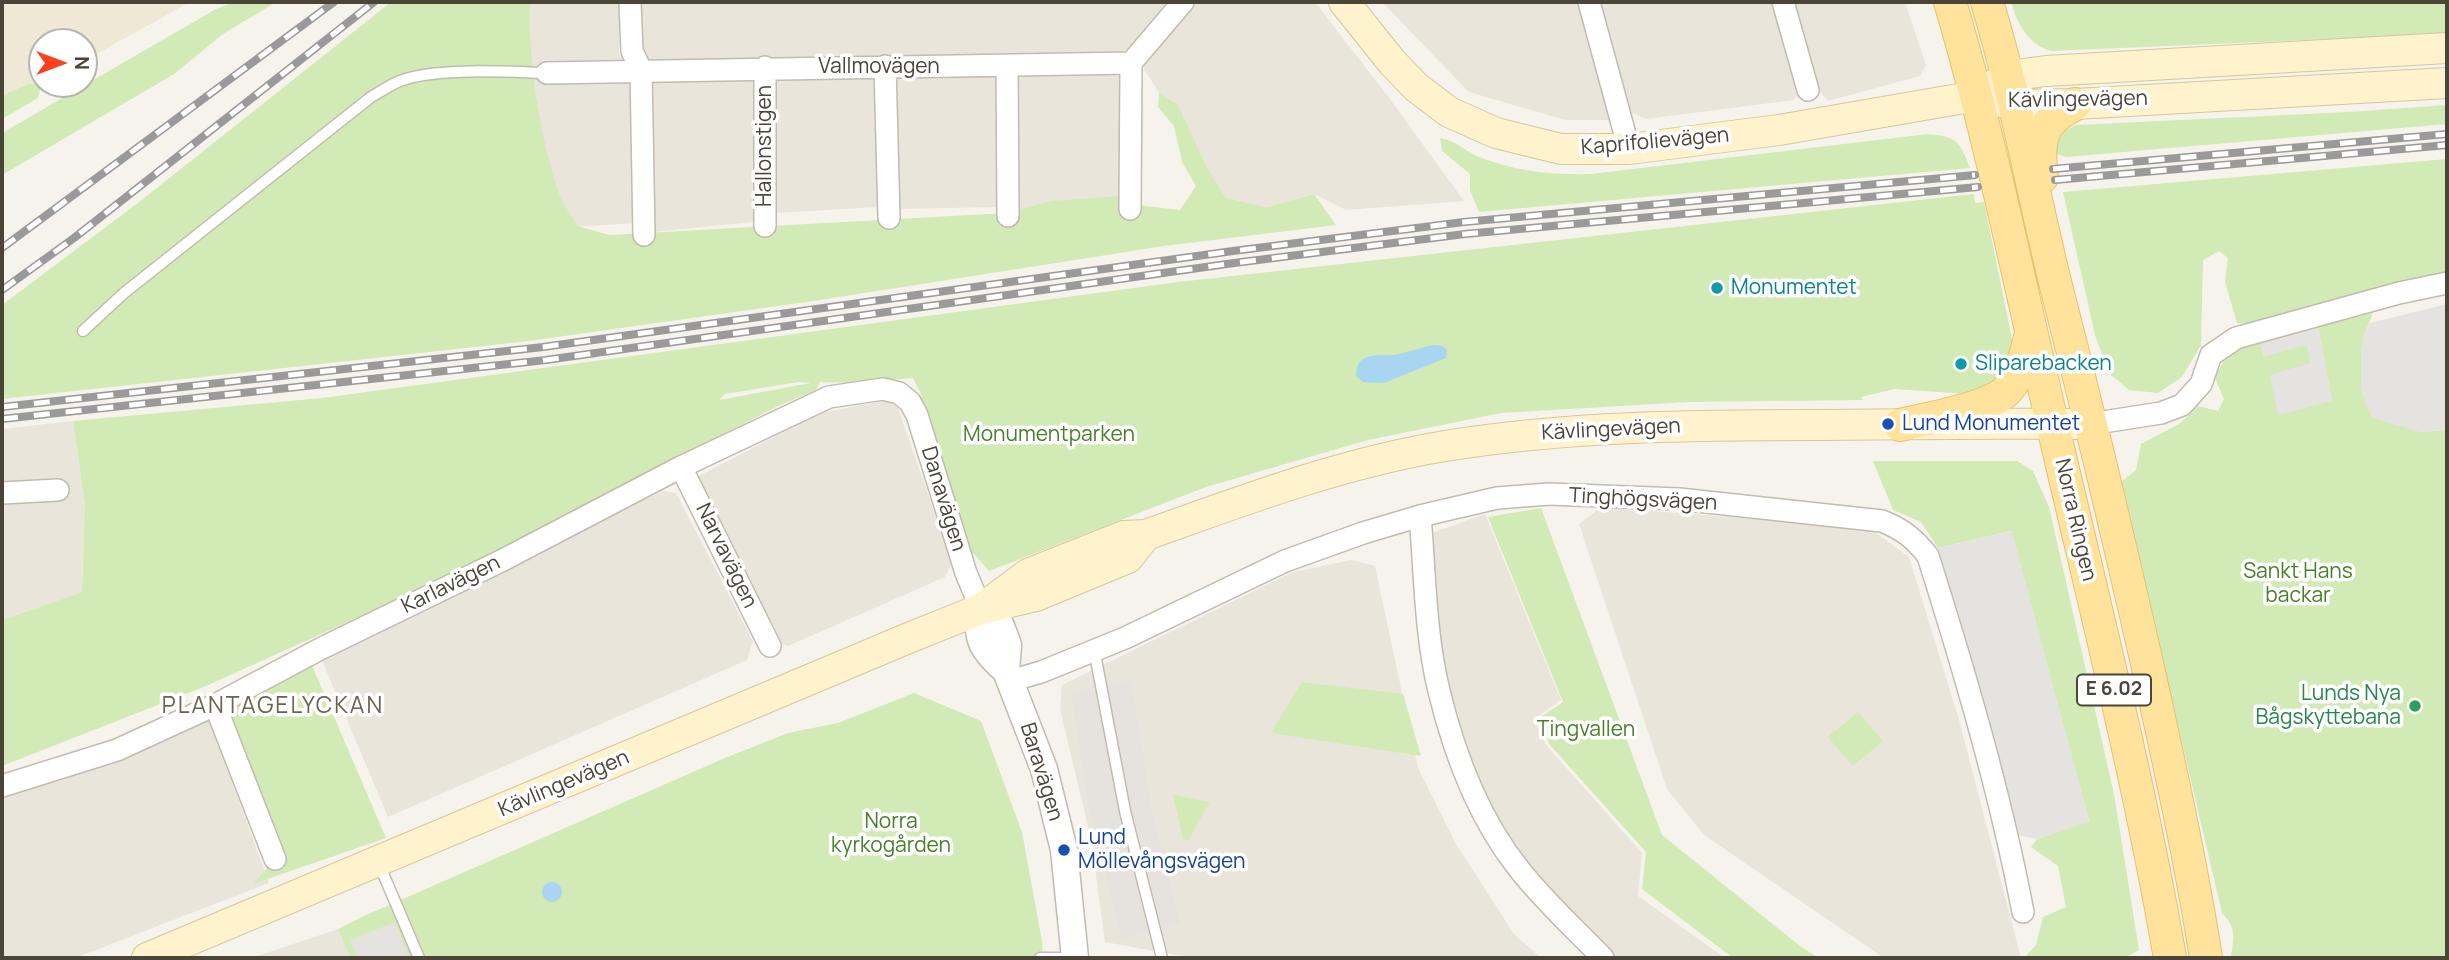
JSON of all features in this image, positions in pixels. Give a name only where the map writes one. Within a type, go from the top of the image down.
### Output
[{"type":"main road","name":"Kaprifolievägen","points":[[1344,2],[1383,52],[1416,87],[1450,112],[1496,133],[1561,149],[1629,149],[1779,130],[1976,96]]},
{"type":"main road","name":"Norra Ringen","points":[[1950,2],[1976,96],[2032,332],[2134,780],[2170,958]]},
{"type":"main road","name":"Norra Ringen","points":[[1987,2],[2011,91],[2166,750],[2206,958]]},
{"type":"main road","name":"Kävlingevägen","points":[[2011,91],[2046,71],[2447,48]]},
{"type":"main road","name":"Kävlingevägen","points":[[1976,96],[2011,91],[2075,104],[2447,83]]},
{"type":"main road","points":[[2048,255],[2041,143],[2052,119],[2075,104]]},
{"type":"main road","points":[[1900,425],[1983,405],[2007,392],[2022,368],[2032,332]]},
{"type":"main road","name":"Kävlingevägen","points":[[146,958],[981,609],[1036,596],[1128,558],[1146,535],[1292,484],[1377,460],[1444,446],[1512,437],[1681,426],[2090,424]]},
{"type":"street","points":[[630,2],[632,51],[641,70],[644,234]]},
{"type":"street","points":[[1130,209],[1130,63],[1183,2]]},
{"type":"street","points":[[1589,2],[1629,149]]},
{"type":"street","points":[[1783,2],[1808,90]]},
{"type":"street","name":"Vallmovägen","points":[[547,73],[765,67],[1130,63]]},
{"type":"street","points":[[886,66],[889,218]]},
{"type":"street","points":[[1007,66],[1008,216]]},
{"type":"street","name":"Hallonstigen","points":[[765,67],[765,226]]},
{"type":"street","points":[[2090,424],[2161,413],[2182,405],[2201,384],[2211,355],[2236,338],[2387,296],[2447,283]]},
{"type":"street","name":"Karlavägen","points":[[2,786],[117,750],[215,705],[681,467],[829,397],[883,389],[899,393]]},
{"type":"street","name":"Danavägen","points":[[899,393],[910,402],[916,415],[966,573],[981,609]]},
{"type":"street","name":"Narvavägen","points":[[681,467],[770,646]]},
{"type":"street","points":[[2,494],[58,490]]},
{"type":"street","name":"Tinghögsvägen","points":[[1008,676],[1041,672],[1125,638],[1285,561],[1420,516],[1497,498],[1549,495],[1679,499],[1882,521],[1901,528],[1916,540],[1928,556],[2005,828],[2023,912]]},
{"type":"street","points":[[1420,516],[1438,689],[1455,745],[1480,805],[1507,852],[1520,870],[1603,958]]},
{"type":"street","name":"Baravägen","points":[[981,609],[977,626],[988,655],[1008,676],[1044,769],[1064,850],[1075,958]]},
{"type":"street","points":[[215,705],[275,859]]},
{"type":"lane","points":[[83,331],[124,293],[371,97],[401,80],[424,75],[483,72],[547,73]]},
{"type":"lane","points":[[1094,649],[1125,811],[1162,958]]},
{"type":"lane","points":[[378,861],[419,958]]},
{"type":"lane","points":[[1040,958],[1065,958]]},
{"type":"shaded area","points":[[2,2],[190,2],[98,53],[98,28],[28,28],[28,92],[2,106]]},
{"type":"shaded area","points":[[524,2],[620,2],[619,55],[636,79],[639,223],[552,228]]},
{"type":"shaded area","points":[[637,2],[1161,2],[1169,8],[1124,52],[1113,57],[1009,55],[649,61],[635,49]]},
{"type":"shaded area","points":[[1194,2],[1315,2],[1464,201],[1346,210],[1314,194],[1267,207],[1226,198],[1144,69],[1143,56]]},
{"type":"shaded area","points":[[1382,2],[1578,2],[1614,120],[1565,120],[1469,92]]},
{"type":"shaded area","points":[[1598,2],[1776,2],[1801,89],[1794,100],[1646,119],[1627,111]]},
{"type":"shaded area","points":[[1792,2],[1905,2],[1926,65],[1920,76],[1828,101],[1816,88]]},
{"type":"shaded area","points":[[1126,69],[1125,204],[1013,210],[1012,72]]},
{"type":"shaded area","points":[[893,75],[1000,75],[1001,207],[896,209]]},
{"type":"shaded area","points":[[652,76],[756,76],[762,221],[652,232]]},
{"type":"shaded area","points":[[877,77],[879,207],[774,213],[774,79]]},
{"type":"shaded area","points":[[2447,304],[2447,430],[2419,432],[2371,417],[2361,390],[2361,353],[2370,323]]},
{"type":"shaded area","points":[[2318,327],[2332,401],[2278,415],[2270,375],[2310,363],[2307,345],[2264,356],[2260,341]]},
{"type":"shaded area","points":[[883,401],[898,408],[952,563],[945,577],[788,646],[775,641],[695,478],[820,413]]},
{"type":"shaded area","points":[[73,421],[85,505],[82,592],[2,620],[2,429]]},
{"type":"shaded area","points":[[663,491],[676,493],[753,641],[747,660],[388,817],[320,656]]},
{"type":"shaded area","points":[[1601,507],[1869,528],[1909,557],[1959,720],[2021,958],[1884,958],[1704,835],[1667,789],[1579,524]]},
{"type":"shaded area","points":[[1485,514],[1561,700],[1534,719],[1546,745],[1642,853],[1638,896],[1725,958],[1612,958],[1532,873],[1481,789],[1446,685],[1429,534]]},
{"type":"shaded area","points":[[2012,531],[2089,822],[2037,839],[2017,835],[1938,548]]},
{"type":"shaded area","points":[[1352,560],[1375,566],[1418,768],[1456,844],[1514,934],[1541,958],[1193,958],[1105,942],[1091,839],[1060,709],[1062,685],[1293,572]]},
{"type":"shaded area","points":[[1131,680],[1151,807],[1180,923],[1121,938],[1090,813],[1071,692]]},
{"type":"shaded area","points":[[208,716],[269,883],[75,958],[2,958],[2,795]]},
{"type":"shaded area","points":[[395,922],[409,958],[358,958],[350,940]]},
{"type":"shaded area","points":[[338,929],[350,958],[251,958]]},
{"type":"green space","points":[[234,2],[273,2],[223,34],[174,74],[2,175],[2,133],[62,98],[98,98],[98,77],[216,9]]},
{"type":"green space","points":[[391,2],[530,2],[531,50],[537,99],[546,148],[559,194],[578,226],[609,235],[1006,213],[1052,201],[1121,196],[1145,206],[1180,210],[1196,186],[1182,162],[1174,126],[1158,107],[1159,93],[1178,105],[1206,166],[1226,198],[1267,207],[1314,194],[1336,225],[1164,246],[820,300],[529,341],[2,399],[2,305],[143,199]]},
{"type":"green space","points":[[2011,2],[2447,2],[2447,34],[2051,51],[2030,39]]},
{"type":"green space","points":[[28,84],[28,98],[38,98],[2,119],[2,96]]},
{"type":"green space","points":[[2447,105],[2447,124],[2066,157],[2056,154],[2055,145],[2064,131],[2076,125]]},
{"type":"green space","points":[[1928,134],[1945,136],[1956,142],[1970,168],[1479,212],[1470,190],[1470,174],[1442,151],[1440,138],[1479,157],[1507,166],[1534,172],[1591,174]]},
{"type":"green space","points":[[2447,159],[2447,271],[2249,324],[2237,323],[2225,282],[2228,258],[2219,251],[2203,260],[2201,345],[2182,377],[2158,393],[2129,390],[2109,373],[2095,335],[2063,192]]},
{"type":"green space","name":"Monumentparken","points":[[1974,194],[1975,203],[1984,202],[2012,339],[2012,358],[1999,384],[1969,394],[1894,389],[1861,397],[1863,400],[1688,402],[1501,413],[1368,440],[1206,487],[989,571],[974,554],[969,553],[923,411],[922,396],[913,378],[854,383],[820,382],[816,390],[778,406],[434,583],[206,686],[2,766],[2,620],[82,592],[85,505],[73,421],[322,398],[1178,282]],"holes":[[[798,382],[811,383],[719,400],[725,394]]]},
{"type":"green space","name":"Sankt Hans backar","points":[[2373,313],[2361,353],[2361,390],[2419,432],[2447,430],[2447,958],[2231,958],[2232,930],[2222,913],[2121,482],[2136,470],[2141,444],[2179,424],[2198,406],[2218,411],[2224,399],[2215,378],[2231,352],[2242,345],[2260,341],[2264,356],[2307,344],[2311,362],[2332,401],[2318,327]]},
{"type":"green space","points":[[1873,461],[2017,461],[2033,471],[2049,507],[2114,794],[2139,950],[2124,958],[2024,958],[2036,945],[2043,917],[2066,907],[2058,866],[2031,847],[2037,839],[2089,821],[2011,531],[1938,548],[1921,522],[1893,510]]},
{"type":"green space","name":"Tingvallen","points":[[1541,508],[1662,835],[1800,946],[1819,958],[1733,958],[1642,889],[1646,852],[1550,745],[1538,719],[1563,702],[1488,517]]},
{"type":"green space","points":[[308,656],[386,838],[253,884],[275,859],[215,705]]},
{"type":"green space","points":[[1302,682],[1403,694],[1421,756],[1271,733]]},
{"type":"green space","name":"Norra kyrkogården","points":[[914,693],[981,721],[1022,832],[1043,958],[350,958],[338,929],[364,916],[725,758],[788,733],[838,723]]},
{"type":"green space","points":[[1858,712],[1883,741],[1853,766],[1828,737]]},
{"type":"green space","points":[[1173,795],[1210,802],[1188,841],[1183,839]]},
{"type":"water","points":[[1434,345],[1443,346],[1447,350],[1446,358],[1384,383],[1363,382],[1356,376],[1360,361],[1365,358],[1400,354]]},
{"type":"water","points":[[552,882],[559,885],[562,892],[559,899],[552,902],[545,899],[542,892],[545,885]]},
{"type":"railway","points":[[2,248],[334,2]]},
{"type":"railway","points":[[2,290],[74,238],[374,2]]},
{"type":"railway","points":[[2053,169],[2447,134]]},
{"type":"railway","points":[[2055,180],[2447,145]]},
{"type":"railway","points":[[2,407],[543,347],[1233,251],[1464,222],[1975,175]]},
{"type":"railway","points":[[2,419],[546,360],[1234,263],[1465,234],[1978,187]]},
{"type":"place","name":"Monumentet","points":[[1717,288]]},
{"type":"place","name":"Sliparebacken","points":[[1961,364]]},
{"type":"place","name":"Lund Monumentet","points":[[1888,424]]},
{"type":"place","name":"Lunds Nya Bågskyttebana","points":[[2415,706]]},
{"type":"place","name":"Lund Möllevångsvägen","points":[[1064,850]]},
{"type":"district","name":"PLANTAGELYCKAN","points":[[273,707]]}]
